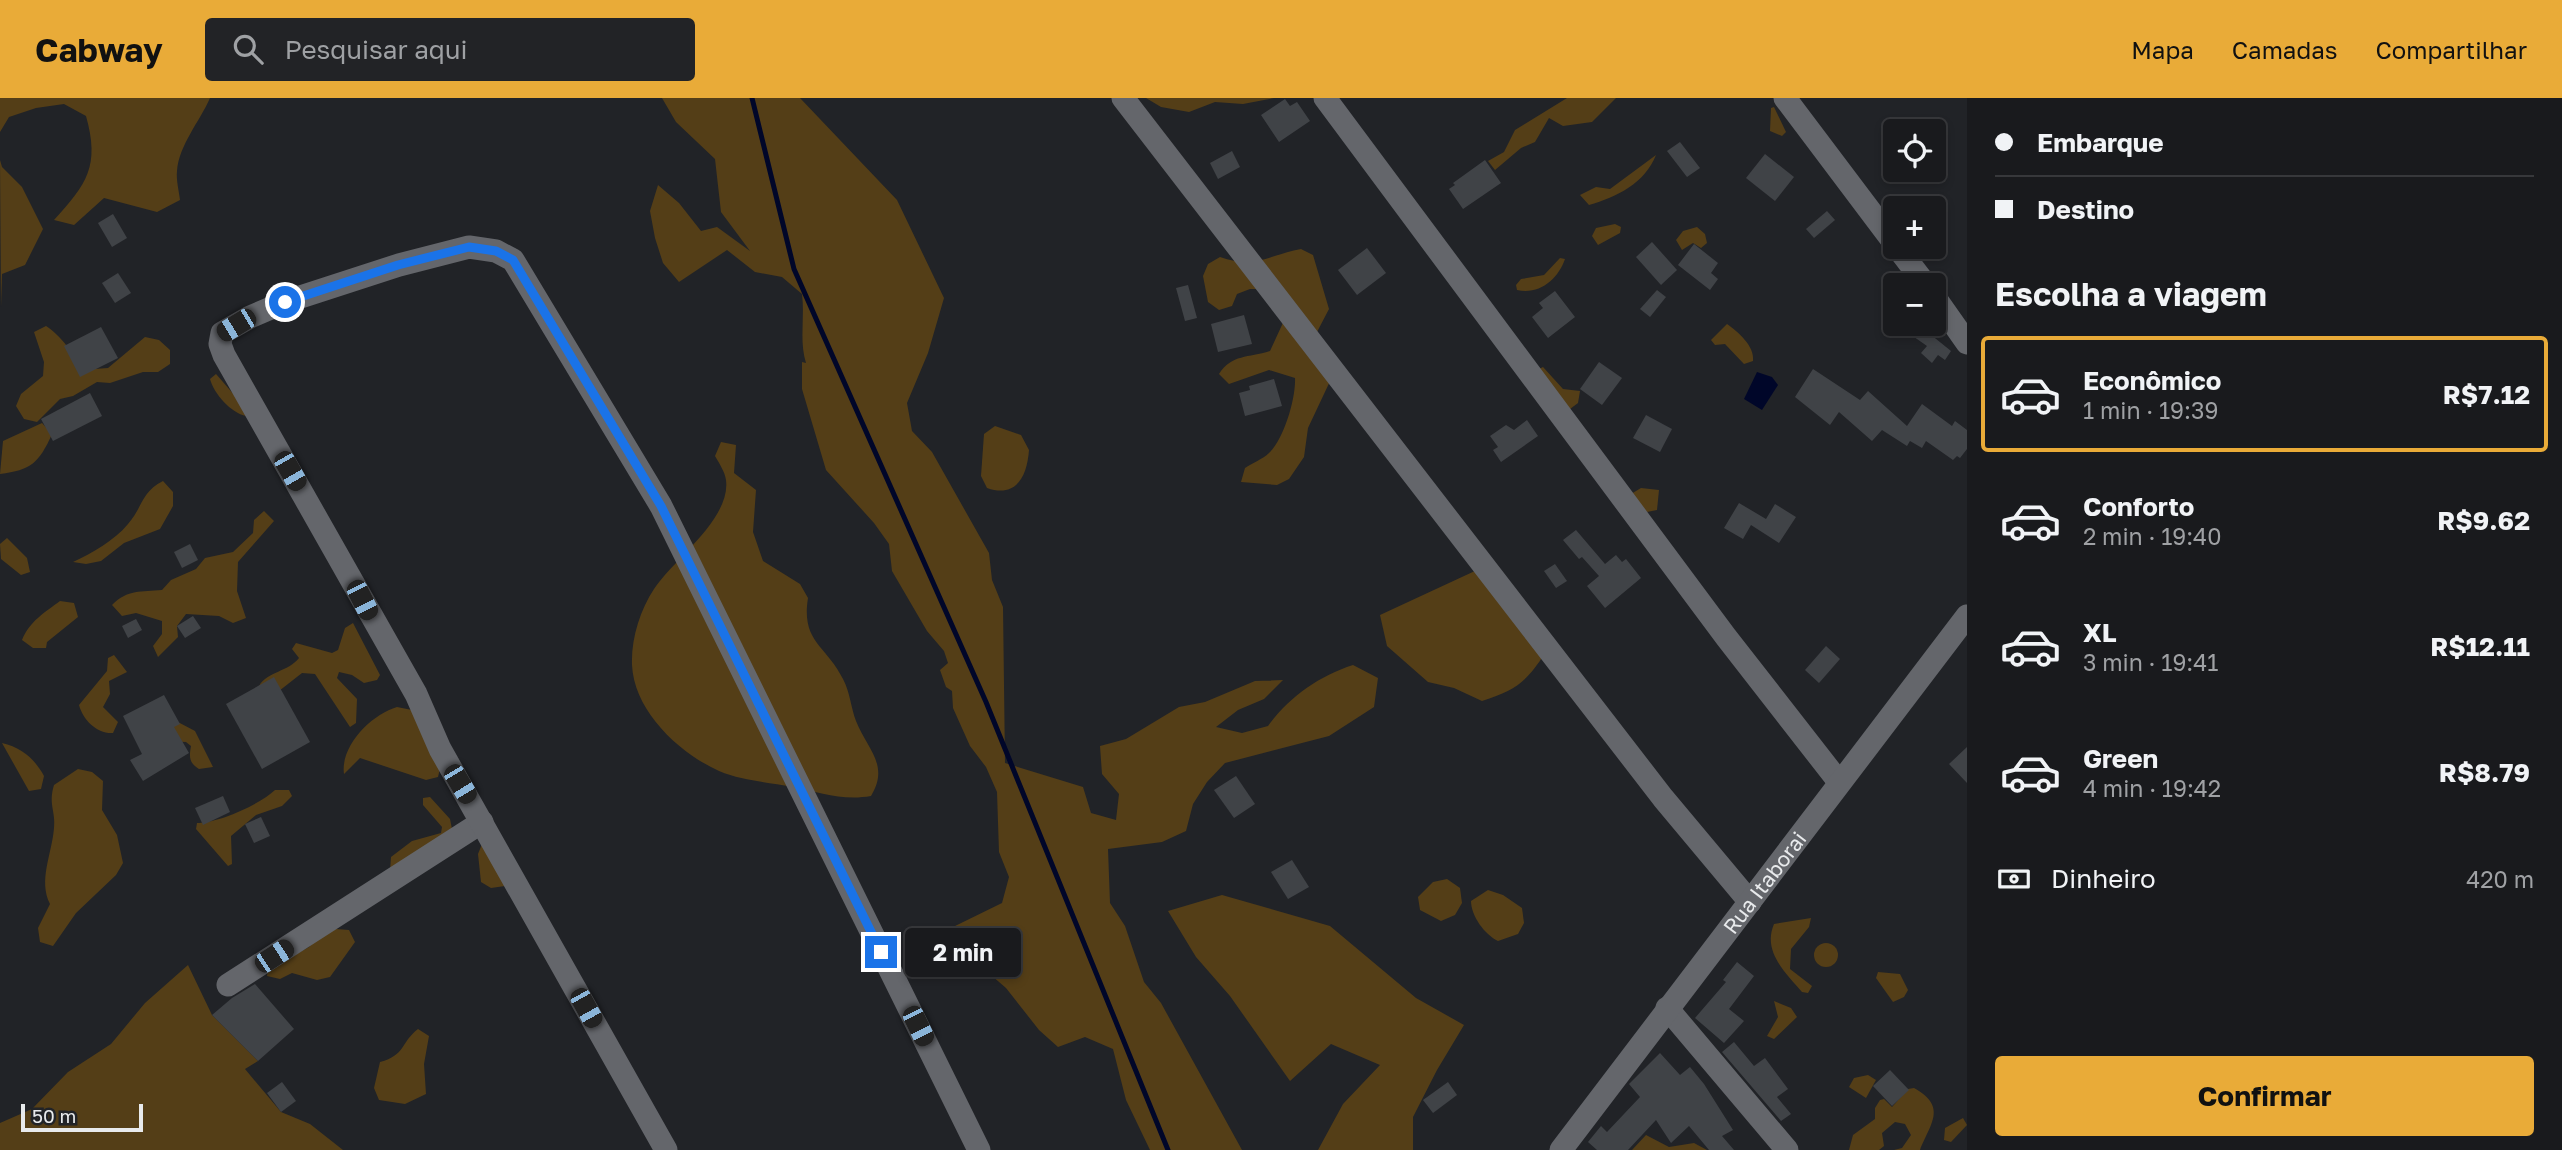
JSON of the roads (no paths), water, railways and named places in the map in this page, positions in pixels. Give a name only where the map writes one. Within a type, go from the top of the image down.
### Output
[{"type":"street","points":[[1123,98],[1663,798],[1750,902]]},
{"type":"street","points":[[1325,98],[1718,627],[1839,782]]},
{"type":"street","points":[[1785,98],[1883,228]]},
{"type":"street","points":[[666,1150],[440,749],[416,694],[261,423],[220,344],[222,333],[285,302],[398,265],[469,247],[496,251],[513,260],[661,506],[979,1150]]},
{"type":"street","points":[[1946,313],[1967,343]]},
{"type":"street","name":"Rua Itaborai","points":[[1561,1150],[1967,616]]},
{"type":"street","points":[[228,985],[482,822]]},
{"type":"street","points":[[1667,1008],[1787,1150]]},
{"type":"water","points":[[1757,372],[1772,377],[1778,385],[1762,410],[1744,399]]},
{"type":"waterway","points":[[752,98],[794,269],[986,702],[1168,1150]]}]
